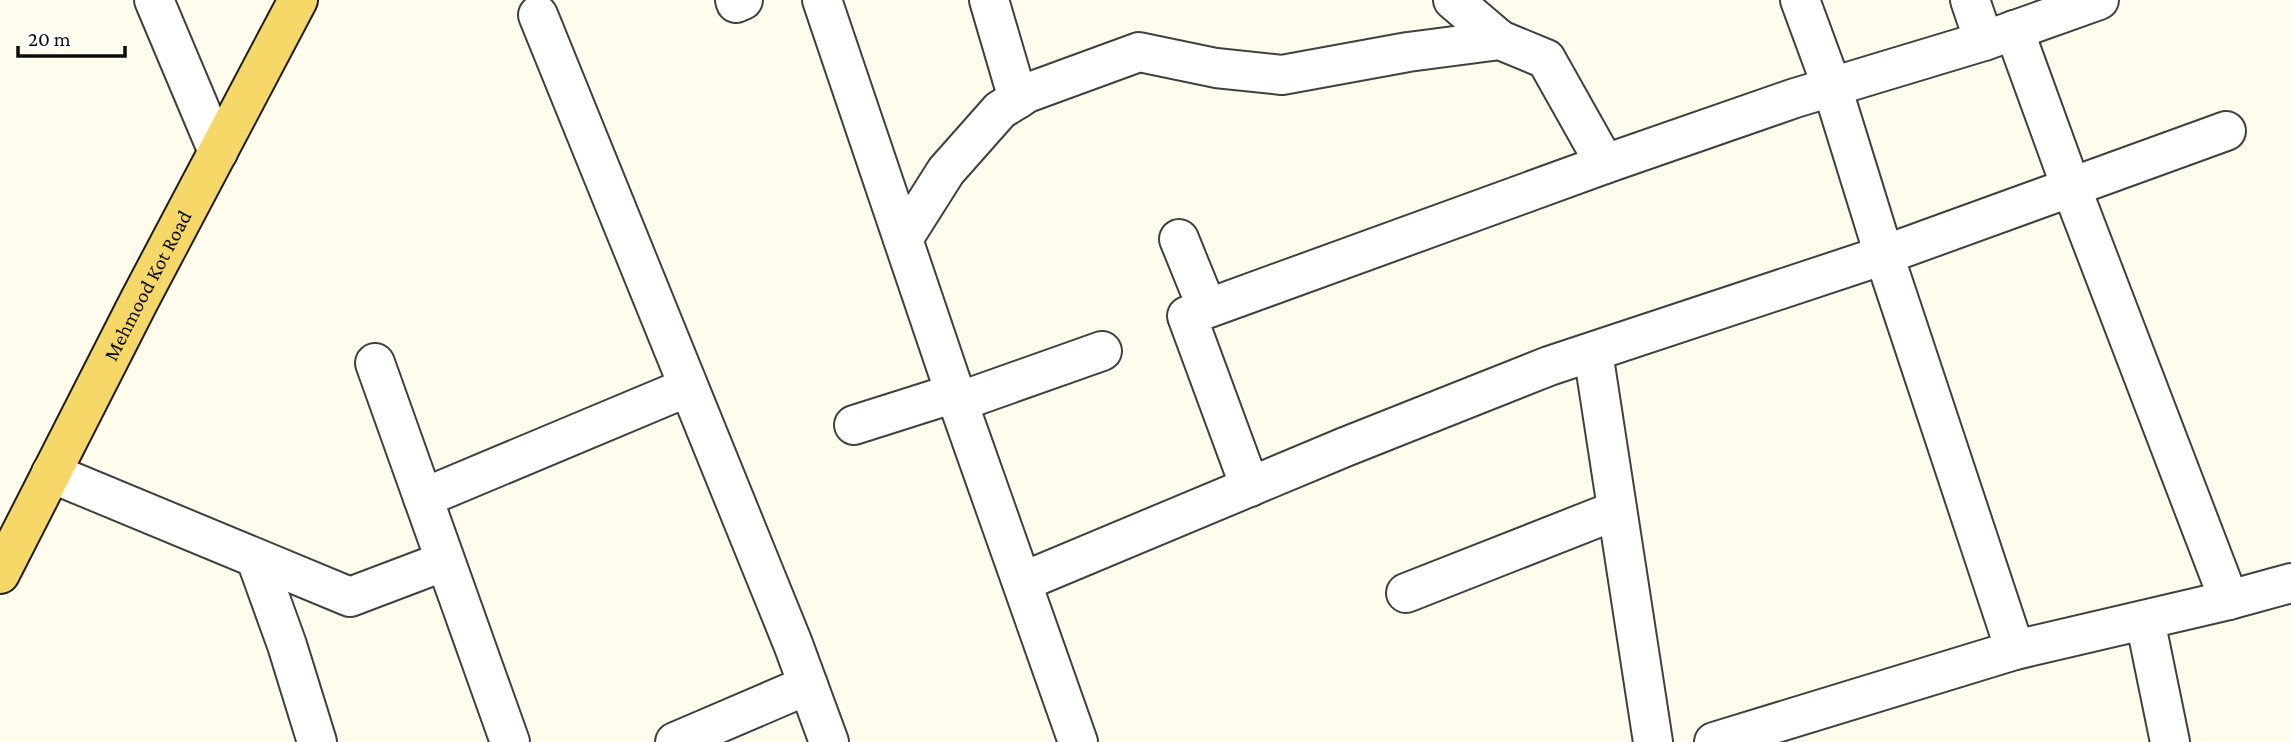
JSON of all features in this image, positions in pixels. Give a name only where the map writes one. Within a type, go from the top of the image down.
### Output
[{"type":"main road","name":"Mehmood Kot Road","points":[[0,574],[298,0]]},
{"type":"street","points":[[154,0],[218,152]]},
{"type":"street","points":[[735,0],[736,3],[743,0]]},
{"type":"street","points":[[822,0],[956,398],[1078,742]]},
{"type":"street","points":[[989,0],[1018,99]]},
{"type":"street","points":[[1453,0],[1500,40],[1546,59],[1605,164]]},
{"type":"street","points":[[1800,0],[1832,87],[1884,255],[2015,650]]},
{"type":"street","points":[[1970,0],[1999,36],[2071,187],[2229,600]]},
{"type":"street","points":[[1250,487],[1187,316],[1605,164],[1832,87],[1999,36],[2099,0]]},
{"type":"street","points":[[538,15],[829,742]]},
{"type":"street","points":[[903,239],[946,171],[1000,110],[1027,93],[1139,52],[1216,68],[1282,75],[1408,52],[1500,40]]},
{"type":"street","points":[[1022,582],[1549,366],[1884,255],[2226,131]]},
{"type":"street","points":[[1179,239],[1208,309]]},
{"type":"street","points":[[854,425],[956,398],[1102,351]]},
{"type":"street","points":[[1593,352],[1653,742]]},
{"type":"street","points":[[375,363],[510,742]]},
{"type":"street","points":[[423,498],[688,387]]},
{"type":"street","points":[[51,473],[350,597],[445,561]]},
{"type":"street","points":[[1406,593],[1617,510]]},
{"type":"street","points":[[256,559],[287,645],[317,742]]},
{"type":"street","points":[[1714,742],[1812,727],[2015,650],[2291,583]]},
{"type":"street","points":[[2145,620],[2170,742]]},
{"type":"street","points":[[675,742],[808,685]]}]
